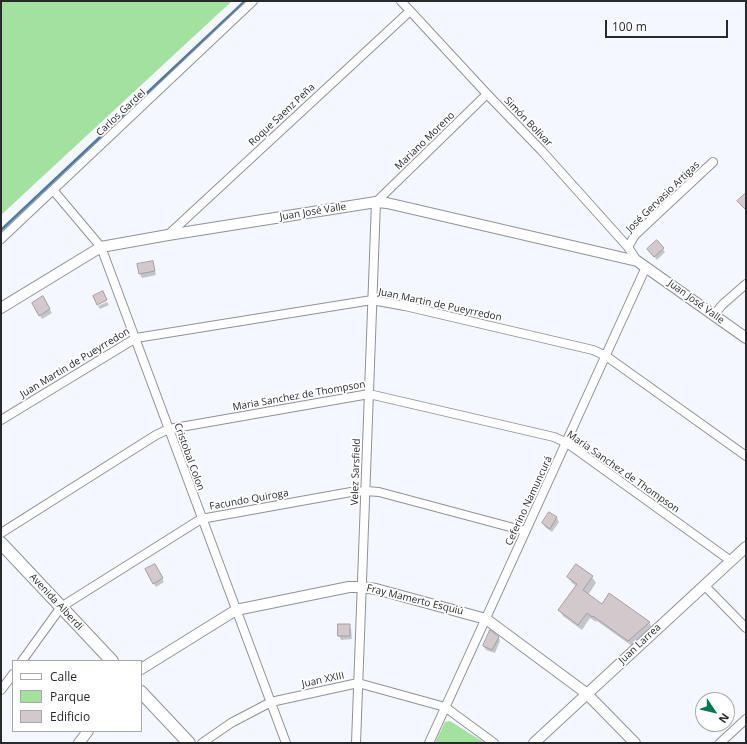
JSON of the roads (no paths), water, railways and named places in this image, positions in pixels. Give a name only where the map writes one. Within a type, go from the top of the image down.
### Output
[{"type":"main road","name":"Avenida Alberdi","points":[[1,543],[111,660]]},
{"type":"main road","points":[[142,693],[189,743]]},
{"type":"street","name":"Carlos Gardel","points":[[1,239],[253,1]]},
{"type":"street","name":"Simón Bolívar","points":[[401,1],[541,150],[628,247],[637,261]]},
{"type":"street","name":"Roque Saenz Peña","points":[[168,235],[410,10]]},
{"type":"street","name":"Mariano Moreno","points":[[376,202],[487,94]]},
{"type":"street","name":"José Gervasio Artigas","points":[[628,247],[635,235],[713,162]]},
{"type":"street","name":"Cristobal Colon","points":[[53,190],[100,246],[136,338],[201,519],[286,743]]},
{"type":"street","name":"Juan José Valle","points":[[1,308],[100,246],[376,202],[387,203],[637,261],[746,338]]},
{"type":"street","name":"Velez Sarsfield","points":[[356,743],[376,202]]},
{"type":"street","name":"Ceferino Namuncurá","points":[[428,743],[646,267]]},
{"type":"street","points":[[714,316],[722,305],[746,284]]},
{"type":"street","name":"Juan Martin de Pueyrredon","points":[[1,420],[115,349],[136,338],[372,300],[405,306],[593,350],[606,356],[746,456]]},
{"type":"street","name":"Maria Sanchez de Thompson","points":[[1,533],[156,435],[169,429],[369,394],[554,437],[566,442],[731,561]]},
{"type":"street","name":"Facundo Quiroga","points":[[23,660],[61,607],[201,519],[351,492],[366,491],[379,492],[525,531]]},
{"type":"street","name":"Juan Larrea","points":[[534,743],[746,547]]},
{"type":"street","points":[[704,585],[746,628]]},
{"type":"street","name":"Fray Mamerto Esquiú","points":[[142,668],[236,610],[349,587],[376,589],[486,619],[586,694],[635,743]]},
{"type":"street","points":[[1,690],[12,675]]},
{"type":"street","name":"Juan XXIII","points":[[202,743],[231,723],[271,702],[358,683],[444,708],[494,743]]},
{"type":"street","points":[[720,743],[746,719]]},
{"type":"street","points":[[79,743],[87,732]]},
{"type":"waterway","points":[[1,230],[245,1]]}]
